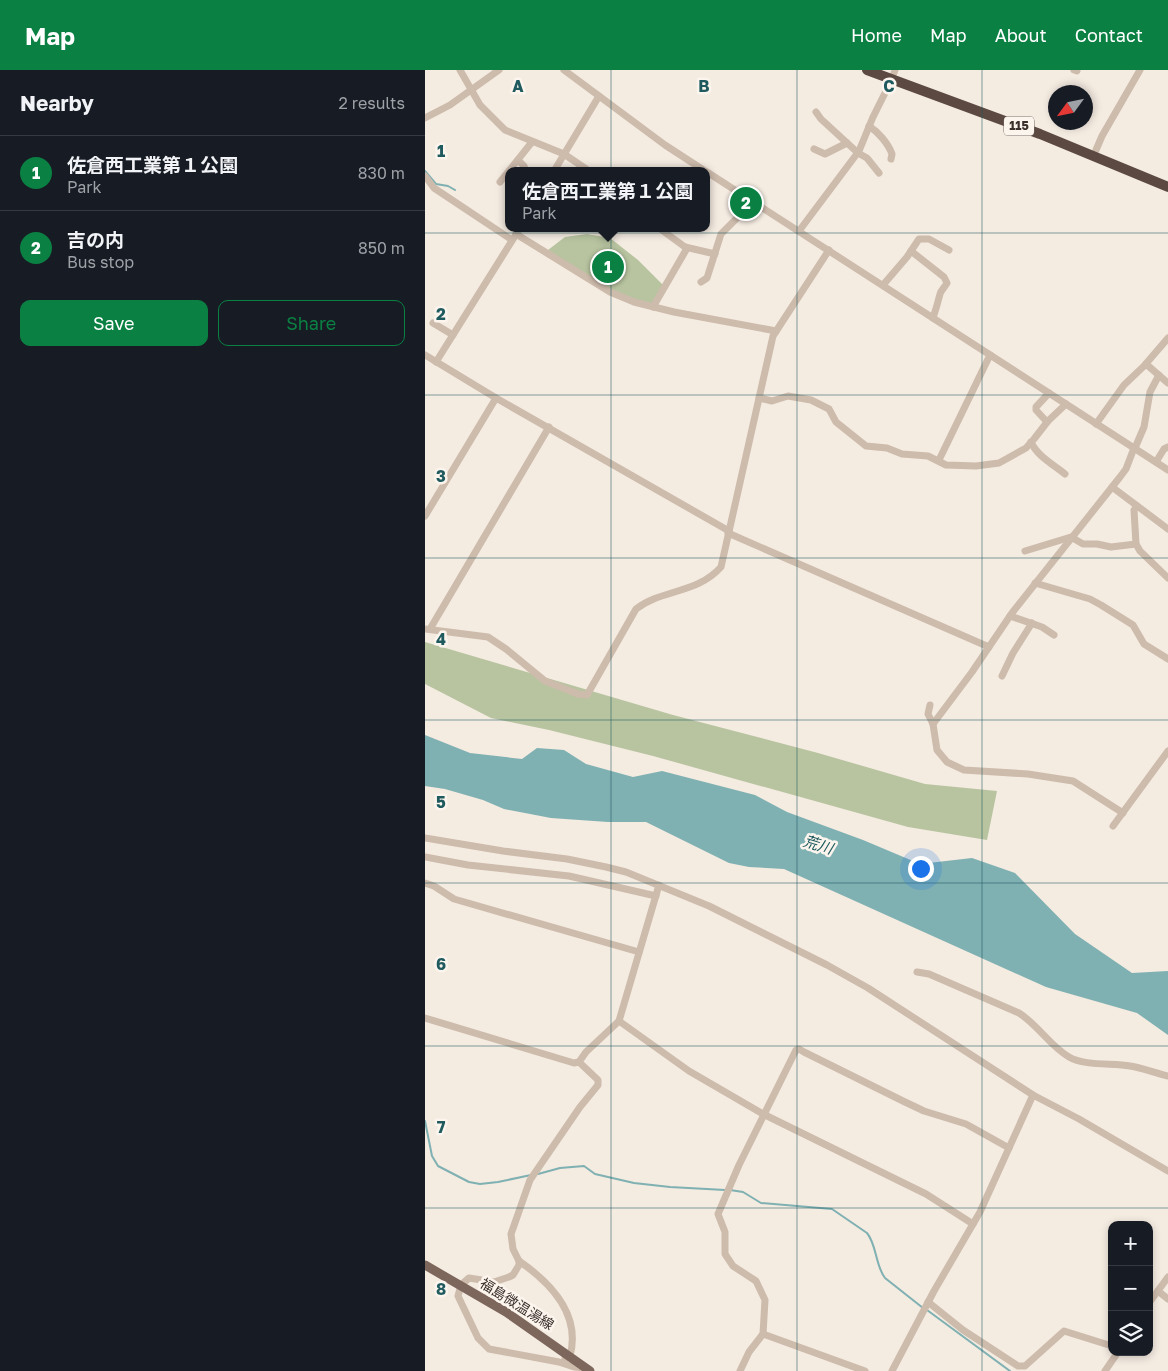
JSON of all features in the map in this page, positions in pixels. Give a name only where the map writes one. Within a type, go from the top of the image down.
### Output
[{"type":"highway","name":"115","points":[[867,70],[892,73],[1096,150],[1168,180]]},
{"type":"highway","name":"115","points":[[892,73],[948,99],[1058,141],[1168,187]]},
{"type":"main road","name":"福島微温湯線","points":[[425,1265],[506,1312],[589,1370]]},
{"type":"street","points":[[460,70],[480,105],[498,124],[513,134],[564,154],[583,167]]},
{"type":"street","points":[[425,118],[450,105],[499,70]]},
{"type":"street","points":[[564,70],[665,144],[700,167]]},
{"type":"street","points":[[1096,150],[1140,70]]},
{"type":"street","points":[[799,231],[858,153],[892,73]]},
{"type":"street","points":[[556,167],[599,96]]},
{"type":"street","points":[[816,112],[858,153],[867,158],[879,173]]},
{"type":"street","points":[[869,126],[878,133],[888,146],[892,154],[891,159]]},
{"type":"street","points":[[512,167],[532,142]]},
{"type":"street","points":[[814,149],[825,154],[847,142]]},
{"type":"street","points":[[518,160],[524,167]]},
{"type":"street","points":[[710,174],[1168,470]]},
{"type":"street","points":[[425,176],[434,188],[505,228]]},
{"type":"street","points":[[500,182],[505,176]]},
{"type":"street","points":[[701,282],[707,278],[721,234],[753,202]]},
{"type":"street","points":[[664,232],[685,247],[715,254]]},
{"type":"street","points":[[436,362],[516,234],[610,292],[653,307],[776,331]]},
{"type":"street","points":[[883,285],[911,251],[919,238],[945,246],[949,250]]},
{"type":"street","points":[[653,307],[686,253],[685,247]]},
{"type":"street","points":[[549,428],[428,629],[488,637],[545,681],[578,694],[587,695],[636,609],[645,603],[687,589],[712,576],[721,567],[773,336],[829,250]]},
{"type":"street","points":[[911,251],[944,277],[947,283],[941,292],[933,318]]},
{"type":"street","points":[[433,323],[453,335]]},
{"type":"street","points":[[1096,424],[1124,385],[1146,364],[1168,338]]},
{"type":"street","points":[[425,355],[729,532],[989,646]]},
{"type":"street","points":[[939,460],[990,355]]},
{"type":"street","points":[[1146,364],[1168,383]]},
{"type":"street","points":[[933,724],[1010,616],[1126,469],[1144,427],[1150,392],[1159,375]]},
{"type":"street","points":[[1047,422],[1036,410],[1036,407],[1049,394]]},
{"type":"street","points":[[759,398],[772,401],[788,396],[811,400],[829,409],[836,422],[846,432],[866,446],[887,448],[902,454],[928,456],[946,465],[976,466],[999,463],[1025,448],[1047,422],[1066,404]]},
{"type":"street","points":[[425,516],[496,398]]},
{"type":"street","points":[[1031,442],[1033,448],[1039,454],[1065,474]]},
{"type":"street","points":[[1156,462],[1164,449],[1168,447]]},
{"type":"street","points":[[1112,487],[1168,528]]},
{"type":"street","points":[[1137,506],[1134,510],[1136,544],[1140,551],[1168,578]]},
{"type":"street","points":[[1025,551],[1071,538],[1083,544],[1111,547],[1136,544]]},
{"type":"street","points":[[1035,584],[1090,599],[1101,605],[1133,625],[1144,644],[1168,659]]},
{"type":"street","points":[[1010,616],[1042,627],[1054,635]]},
{"type":"street","points":[[1002,676],[1013,653],[1032,624]]},
{"type":"street","points":[[930,705],[929,714],[933,724],[937,750],[947,762],[964,770],[1027,774],[1073,781],[1123,813]]},
{"type":"street","points":[[1113,826],[1168,750]]},
{"type":"street","points":[[425,838],[585,862],[626,872],[737,919],[868,988],[1033,1095],[1079,1119],[1168,1171]]},
{"type":"street","points":[[425,857],[468,865],[569,876],[656,896]]},
{"type":"street","points":[[425,883],[434,886],[454,899],[639,952]]},
{"type":"street","points":[[425,1018],[574,1063],[579,1062],[586,1052],[619,1021],[659,885]]},
{"type":"street","points":[[917,972],[929,974],[1019,1013],[1072,1059],[1133,1066],[1168,1076]]},
{"type":"street","points":[[619,1021],[689,1071],[764,1114],[926,1194],[973,1224]]},
{"type":"street","points":[[740,1371],[749,1352],[763,1334],[765,1300],[756,1281],[733,1266],[725,1254],[725,1232],[718,1214],[739,1165],[797,1050],[799,1049],[924,1111],[966,1124],[1009,1148]]},
{"type":"street","points":[[559,1362],[570,1356],[573,1337],[571,1320],[545,1282],[519,1261],[513,1249],[511,1234],[530,1180],[599,1082],[579,1062]]},
{"type":"street","points":[[892,1371],[928,1302],[980,1212],[1033,1095]]},
{"type":"street","points":[[519,1261],[519,1264],[509,1277],[494,1282],[469,1278],[461,1285],[458,1296],[468,1320],[484,1346],[489,1349],[559,1362],[589,1370]]},
{"type":"street","points":[[1153,1298],[1168,1277]]},
{"type":"street","points":[[1158,1291],[1168,1299]]},
{"type":"street","points":[[928,1302],[963,1330],[1018,1366],[1025,1366],[1064,1331],[1108,1345]]},
{"type":"street","points":[[763,1334],[865,1371]]},
{"type":"street","points":[[1105,1371],[1115,1356]]},
{"type":"green space","points":[[587,234],[610,238],[638,260],[664,286],[653,306],[609,290],[548,250],[565,237]]},
{"type":"green space","points":[[425,642],[673,715],[818,753],[925,784],[997,791],[987,840],[908,827],[653,756],[549,730],[491,718],[425,684]]},
{"type":"water","name":"荒川","points":[[425,735],[470,753],[522,759],[537,748],[564,750],[586,764],[633,777],[662,771],[755,795],[787,812],[863,840],[920,864],[972,858],[1015,873],[1075,934],[1132,973],[1168,971],[1168,1035],[1137,1013],[1046,987],[784,869],[749,867],[729,863],[646,822],[608,822],[551,818],[504,809],[483,800],[445,789],[425,786]]},
{"type":"waterway","points":[[425,171],[436,184],[448,186],[455,190]]},
{"type":"waterway","points":[[425,1121],[432,1156],[438,1166],[469,1182],[480,1184],[498,1182],[531,1175]]},
{"type":"waterway","points":[[538,1174],[560,1168],[584,1166],[595,1174],[634,1183],[725,1190]]},
{"type":"waterway","points":[[730,1190],[743,1192],[761,1203],[832,1209],[867,1233],[873,1243],[879,1267],[885,1278],[923,1308]]},
{"type":"waterway","points":[[927,1310],[1010,1371]]},
{"type":"place","name":"吉の内","points":[[746,203]]},
{"type":"place","name":"佐倉西工業第１公園","points":[[608,267]]}]
